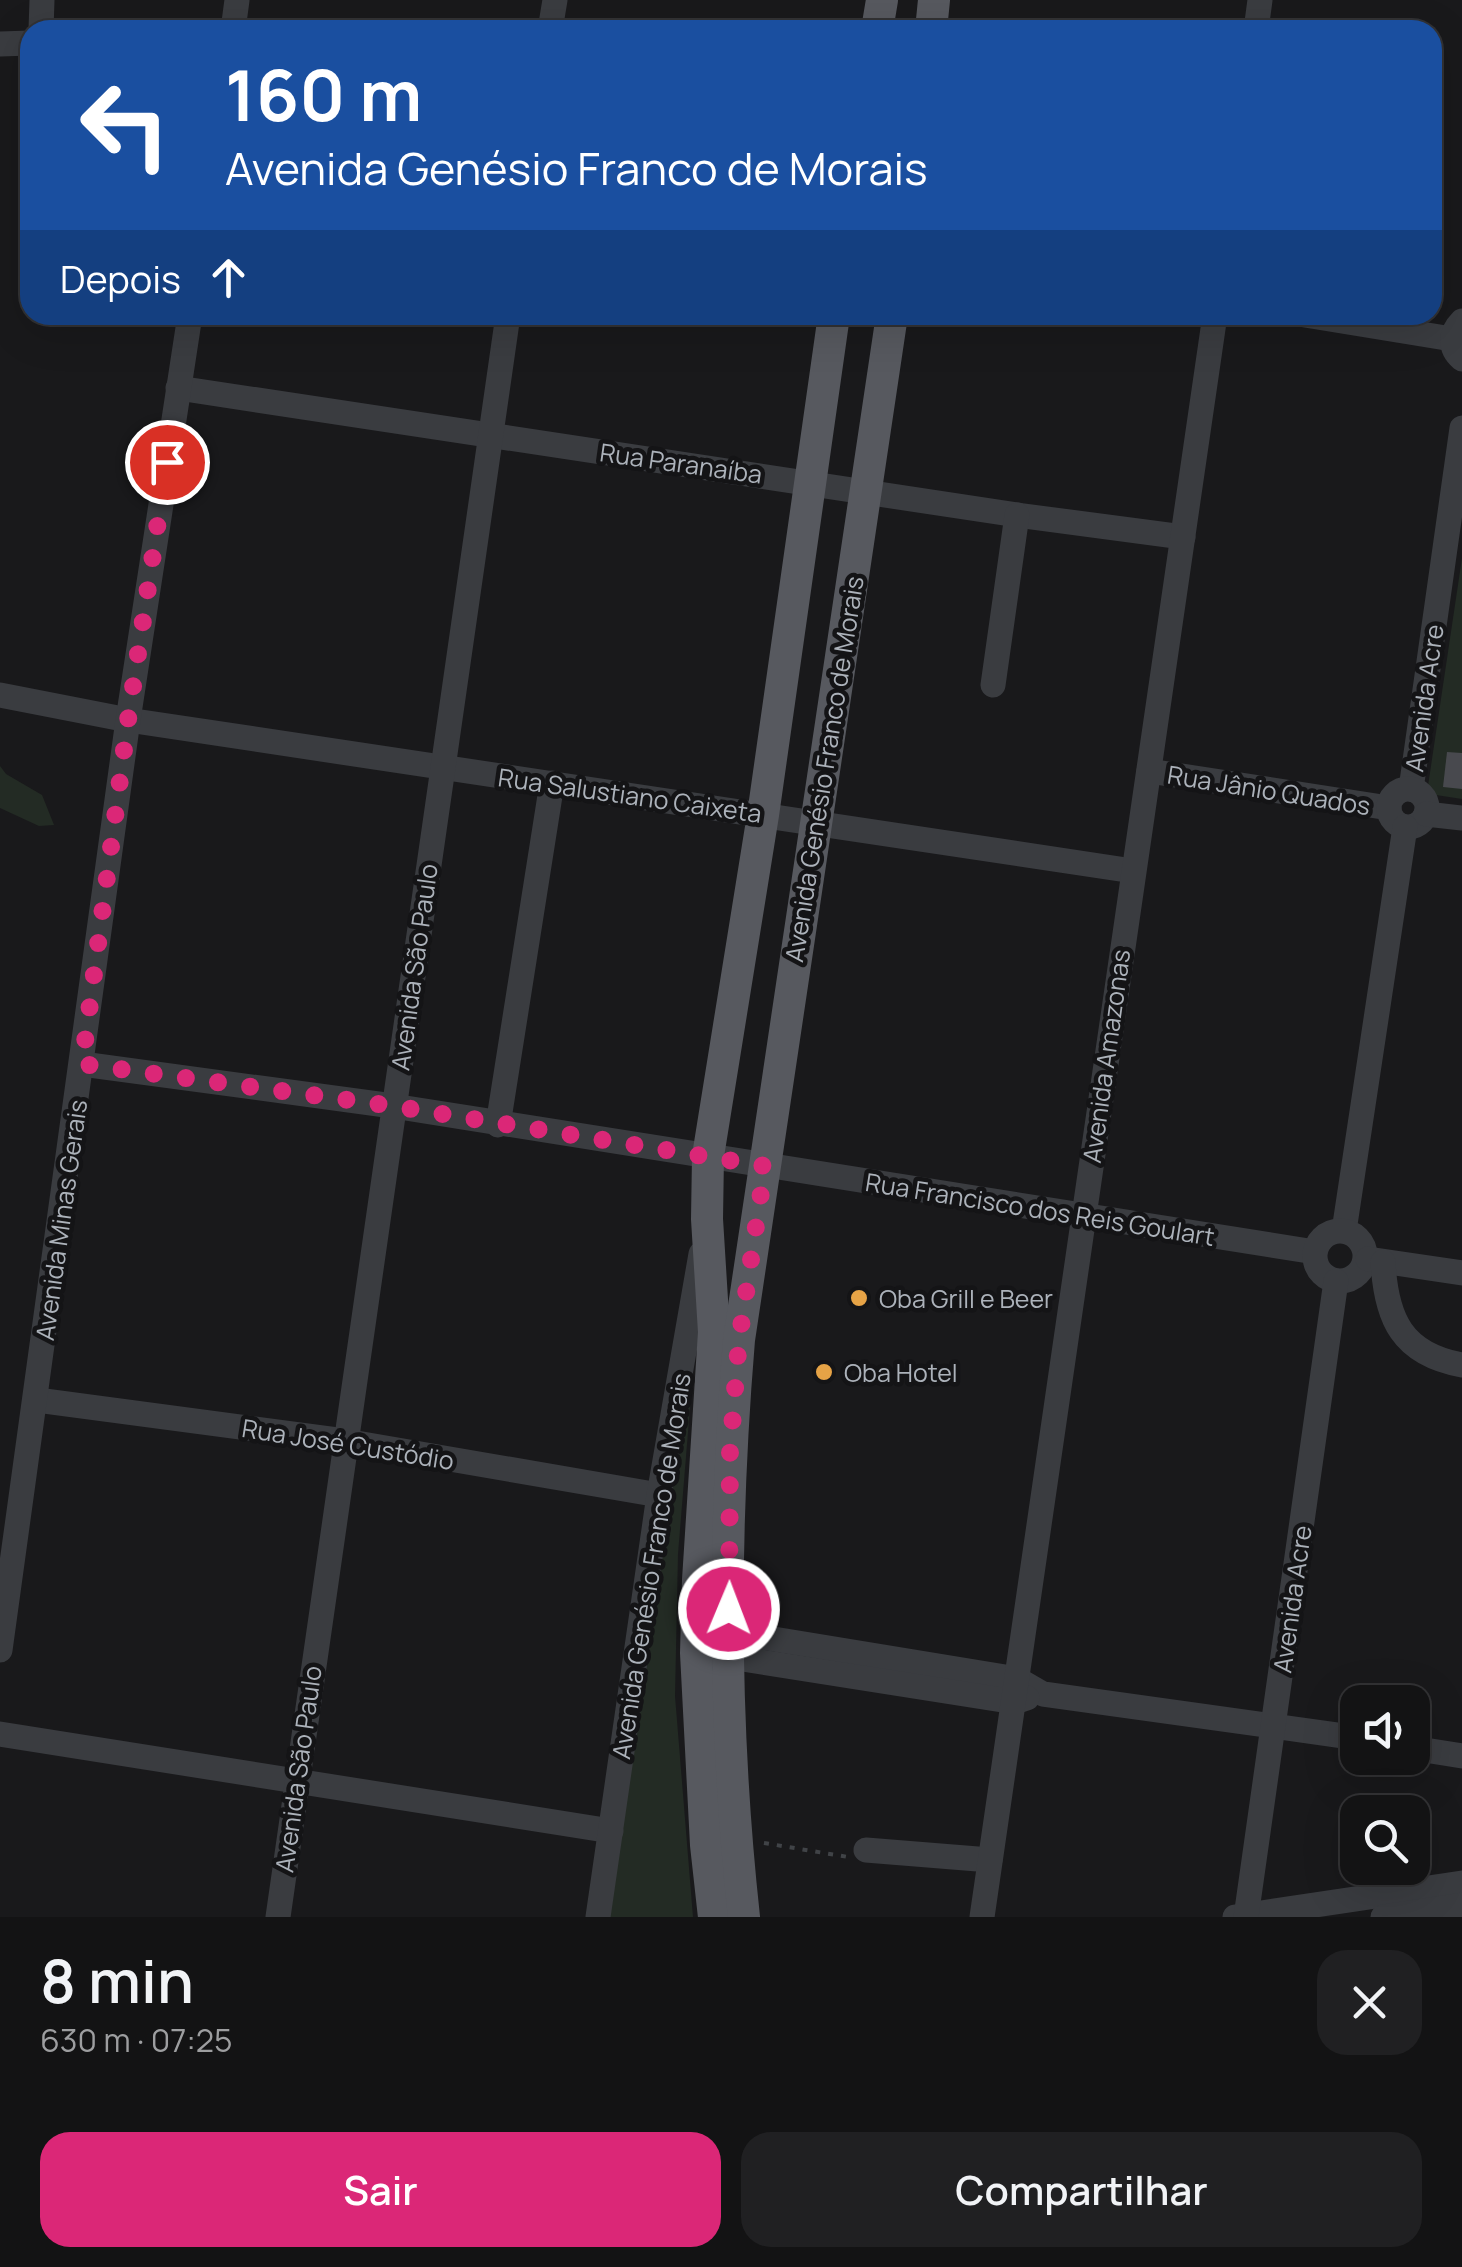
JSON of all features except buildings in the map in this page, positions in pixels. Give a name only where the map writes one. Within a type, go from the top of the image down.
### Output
[{"type":"main road","name":"Avenida Genésio Franco de Morais","points":[[707,1220],[708,1156],[763,815],[833,325]]},
{"type":"main road","name":"Avenida Genésio Franco de Morais","points":[[712,1642],[739,1340],[891,325]]},
{"type":"main road","points":[[707,1220],[714,1332],[712,1642],[699,1735],[714,1917]]},
{"type":"main road","points":[[712,1642],[728,1737],[744,1917]]},
{"type":"street","name":"Avenida Minas Gerais","points":[[0,1650],[128,720],[188,325]]},
{"type":"street","name":"Avenida São Paulo","points":[[278,1917],[506,325]]},
{"type":"street","name":"Avenida Amazonas","points":[[982,1917],[1215,325]]},
{"type":"street","points":[[1367,325],[1459,340]]},
{"type":"street","name":"Rua Paranaíba","points":[[178,388],[1183,537]]},
{"type":"street","name":"Avenida Acre","points":[[1407,816],[1426,801],[1411,789],[1462,428]]},
{"type":"street","points":[[993,685],[1017,515]]},
{"type":"street","name":"Rua Salustiano Caixeta","points":[[0,694],[128,720],[1133,871]]},
{"type":"street","name":"Rua Jânio Quados","points":[[1149,771],[1407,816],[1462,818]]},
{"type":"street","points":[[498,1125],[552,784]]},
{"type":"street","points":[[1344,1231],[1407,816]]},
{"type":"street","points":[[82,1064],[393,1106],[765,1166]]},
{"type":"street","name":"Rua Francisco dos Reis Goulart","points":[[765,1166],[1315,1252]]},
{"type":"street","name":"Avenida Genésio Franco de Morais","points":[[598,1917],[659,1495],[707,1220]]},
{"type":"street","points":[[1462,1273],[1374,1260],[1355,1276],[1336,1280],[1320,1271],[1315,1252],[1322,1238],[1344,1231],[1358,1238],[1374,1260],[1401,1332],[1420,1351],[1462,1365]]},
{"type":"street","name":"Avenida Acre","points":[[1242,1916],[1274,1724],[1336,1280]]},
{"type":"street","name":"Rua José Custódio","points":[[37,1400],[346,1442],[659,1495]]},
{"type":"street","points":[[712,1642],[1340,1735]]},
{"type":"street","points":[[0,1734],[611,1831]]},
{"type":"street","points":[[1430,1751],[1462,1756]]},
{"type":"street","points":[[866,1850],[990,1860]]},
{"type":"street","points":[[1242,1916],[1462,1883]]},
{"type":"street","points":[[1382,1917],[1462,1905]]},
{"type":"path","points":[[736,1838],[846,1858],[866,1850]]},
{"type":"shaded area","points":[[1462,558],[1462,799],[1436,795],[1428,786]]},
{"type":"shaded area","points":[[0,766],[6,774],[42,795],[54,825],[39,826],[0,808]]},
{"type":"shaded area","points":[[690,1359],[694,1359],[678,1554],[675,1696],[693,1917],[609,1917]]},
{"type":"place","name":"Oba Grill e Beer","points":[[859,1298]]},
{"type":"place","name":"Oba Hotel","points":[[824,1372]]},
{"type":"route","points":[[167,462],[82,1064],[393,1106],[765,1166],[739,1340],[730,1452],[729,1609]]}]
